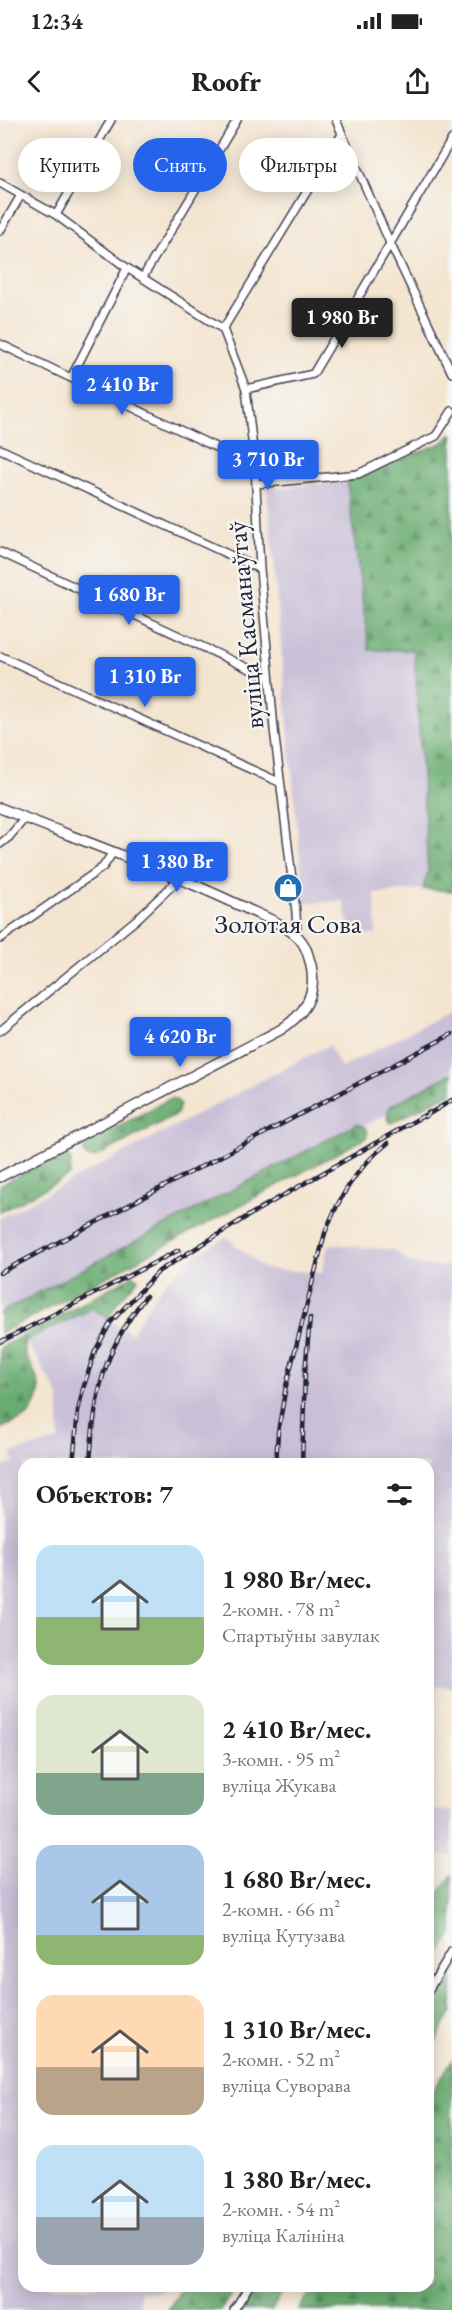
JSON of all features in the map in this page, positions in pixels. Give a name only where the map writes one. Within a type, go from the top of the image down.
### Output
[{"type":"street","points":[[56,215],[111,120]]},
{"type":"street","points":[[143,277],[237,120]]},
{"type":"street","points":[[336,120],[390,243],[452,373]]},
{"type":"street","points":[[0,183],[56,215],[127,268],[223,329],[342,134]]},
{"type":"street","points":[[246,389],[313,374],[452,139]]},
{"type":"street","points":[[0,231],[21,195]]},
{"type":"street","points":[[71,378],[127,268]]},
{"type":"street","name":"вуліца Касманаўтаў","points":[[223,329],[246,389],[255,466],[269,678],[297,936]]},
{"type":"street","points":[[0,344],[255,466]]},
{"type":"street","points":[[256,484],[358,474],[436,436],[452,411]]},
{"type":"street","points":[[0,449],[260,569]]},
{"type":"street","points":[[0,552],[269,678]]},
{"type":"street","points":[[0,656],[279,782]]},
{"type":"street","points":[[0,808],[179,879],[227,900],[297,936],[309,955],[313,985],[307,1005],[293,1020],[265,1038],[0,1178]]},
{"type":"street","points":[[0,844],[25,818]]},
{"type":"street","points":[[0,939],[103,867],[113,852]]},
{"type":"street","points":[[0,1031],[137,919],[179,879]]},
{"type":"street","points":[[434,1981],[452,1951]]},
{"type":"street","points":[[234,2310],[245,2292]]},
{"type":"shaded area","points":[[347,482],[369,650],[414,650],[420,732],[428,871],[423,889],[375,894],[376,935],[350,934],[344,901],[304,903],[267,489]]},
{"type":"shaded area","points":[[452,1010],[452,1080],[0,1315],[0,1218],[329,1045],[341,1068]]},
{"type":"shaded area","points":[[226,1237],[264,1269],[322,1273],[328,1244],[393,1250],[410,1262],[428,1266],[452,1267],[452,1687],[434,1686],[434,1458],[18,1458],[18,2292],[140,2292],[139,2310],[0,2310],[0,1468],[14,1463],[11,1453],[59,1440],[59,1396],[26,1340],[93,1308],[111,1322],[131,1333],[163,1284],[195,1255]]},
{"type":"shaded area","points":[[434,1810],[452,1811],[452,1856],[436,1854],[434,1873]]},
{"type":"green space","points":[[452,434],[452,891],[423,889],[428,871],[414,650],[369,650],[347,482],[442,443]]},
{"type":"green space","points":[[452,1073],[452,1092],[391,1123],[387,1118],[392,1105]]},
{"type":"green space","points":[[171,1098],[178,1101],[180,1105],[177,1114],[94,1158],[87,1157],[84,1153],[84,1145]]},
{"type":"green space","points":[[357,1124],[366,1128],[368,1133],[366,1138],[0,1334],[0,1313]]},
{"type":"green space","points":[[59,1155],[67,1156],[71,1160],[70,1175],[0,1212],[0,1185]]},
{"type":"green space","points":[[134,1275],[138,1279],[117,1303],[108,1319],[93,1308],[26,1340],[24,1348],[37,1379],[38,1396],[27,1416],[0,1429],[0,1348]]},
{"type":"green space","points":[[452,1875],[452,1933],[434,1964],[434,1899]]},
{"type":"green space","points":[[452,1961],[452,2011],[434,2045],[434,1992]]},
{"type":"green space","points":[[452,2060],[452,2310],[299,2310],[310,2292],[434,2292],[434,2090]]},
{"type":"green space","points":[[178,2292],[232,2292],[221,2310],[168,2310]]},
{"type":"green space","points":[[254,2292],[282,2292],[272,2310],[243,2310]]},
{"type":"railway","points":[[0,1273],[452,1034]]},
{"type":"railway","points":[[424,1117],[452,1100]]},
{"type":"railway","points":[[74,1458],[78,1411],[95,1351],[111,1322],[159,1271],[261,1208],[430,1112]]},
{"type":"railway","points":[[276,1458],[278,1432],[286,1386],[325,1233],[336,1207],[350,1184],[367,1162],[388,1143]]},
{"type":"railway","points":[[0,1342],[179,1250]]},
{"type":"railway","points":[[90,1458],[94,1417],[103,1376],[119,1336],[146,1296]]},
{"type":"railway","points":[[302,1458],[305,1372],[310,1318]]},
{"type":"place","name":"Золотая Сова","points":[[288,888]]}]
